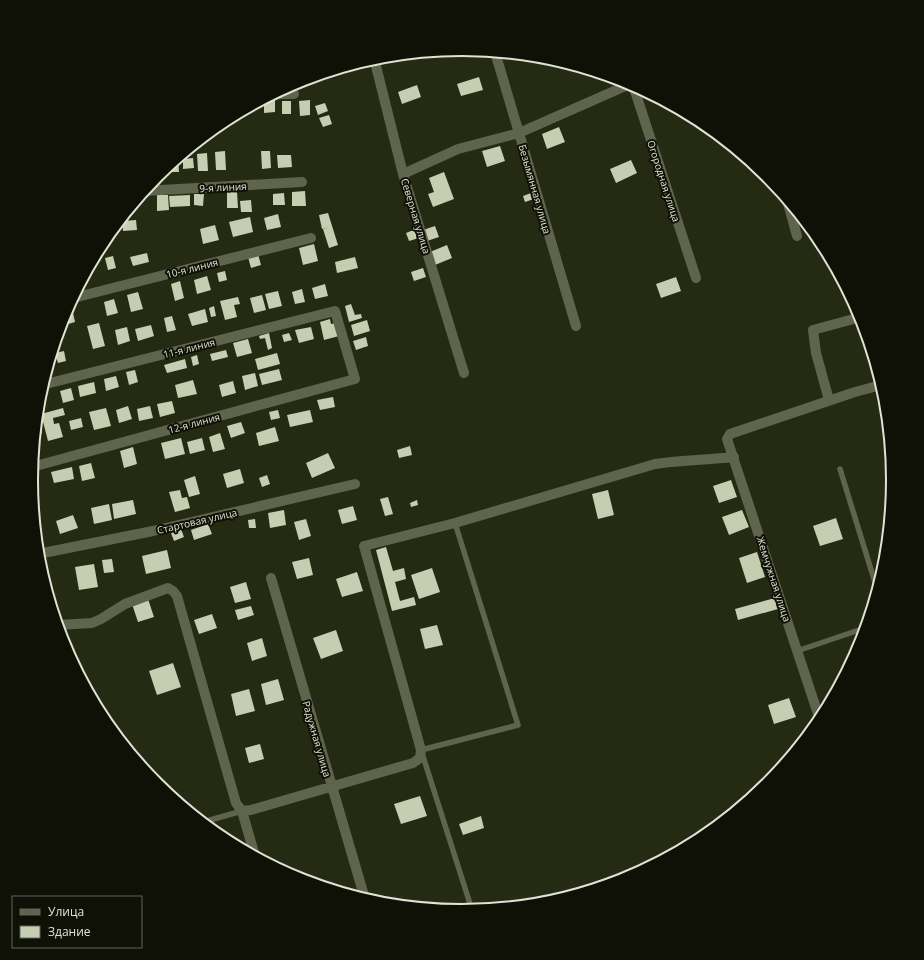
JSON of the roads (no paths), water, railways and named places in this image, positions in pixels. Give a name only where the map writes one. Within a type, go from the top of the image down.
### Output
[{"type":"street","name":"Безымянная улица","points":[[497,58],[576,326]]},
{"type":"street","name":"Северная улица","points":[[376,65],[403,174],[464,373]]},
{"type":"street","points":[[403,174],[458,149],[519,133],[623,88]]},
{"type":"street","name":"Огородная улица","points":[[635,93],[696,278]]},
{"type":"street","points":[[287,94],[294,94]]},
{"type":"street","name":"9-я линия","points":[[152,191],[302,182]]},
{"type":"street","points":[[790,212],[797,236]]},
{"type":"street","name":"10-я линия","points":[[80,296],[311,238]]},
{"type":"street","name":"11-я линия","points":[[49,383],[335,311],[355,379]]},
{"type":"street","points":[[854,319],[814,330],[816,353],[829,400],[876,387]]},
{"type":"street","name":"12-я линия","points":[[39,465],[355,379]]},
{"type":"street","name":"Жемчужная улица","points":[[817,712],[727,439],[730,434],[829,400]]},
{"type":"street","points":[[242,811],[413,763],[420,758],[421,750],[364,546],[455,523],[655,464],[684,459],[698,460],[734,457]]},
{"type":"street","name":"Стартовая улица","points":[[45,553],[152,532],[355,484]]},
{"type":"street","name":"Радужная улица","points":[[270,578],[363,892]]},
{"type":"street","points":[[64,625],[92,623],[124,604],[168,588],[173,591],[176,596],[236,803],[242,811],[253,849]]},
{"type":"lane","points":[[840,469],[874,580]]},
{"type":"lane","points":[[455,523],[518,725],[421,750],[470,904]]},
{"type":"lane","points":[[797,650],[858,630]]},
{"type":"lane","points":[[209,820],[242,811]]}]
